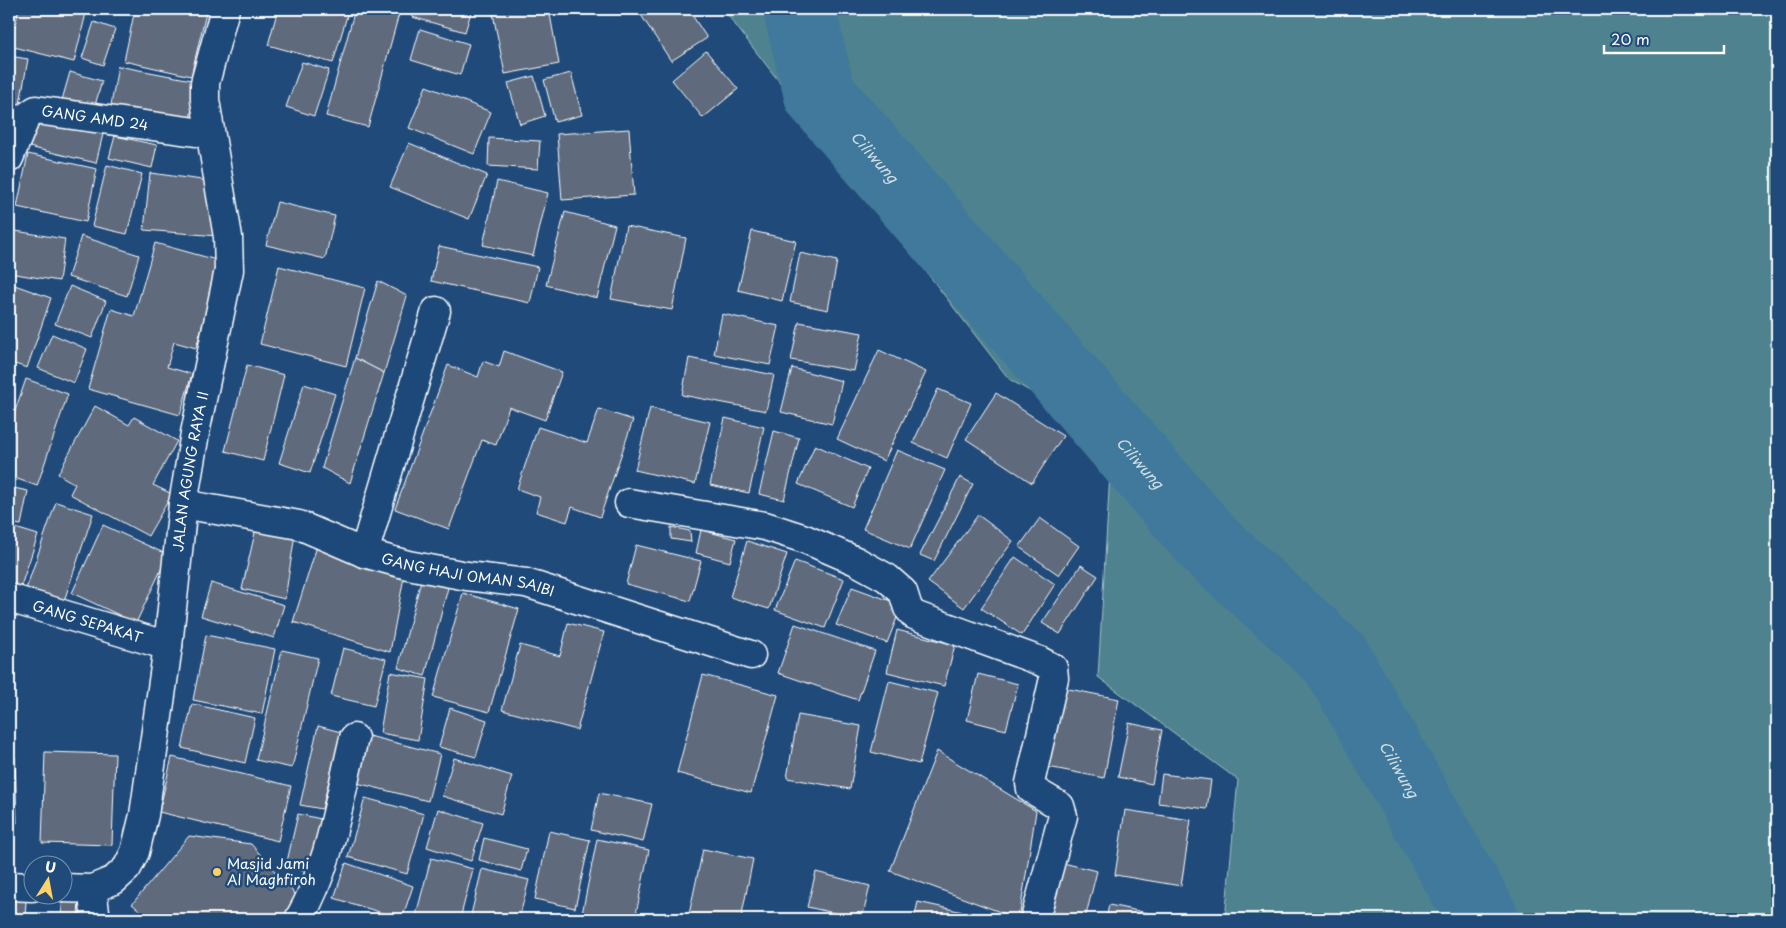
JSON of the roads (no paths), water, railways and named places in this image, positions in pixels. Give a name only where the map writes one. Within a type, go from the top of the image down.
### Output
[{"type":"street","name":"JALAN AGUNG RAYA II","points":[[72,888],[92,888],[114,880],[127,868],[134,852],[144,815],[168,646],[183,504],[195,433],[229,270],[228,237],[205,100],[205,83],[224,9]]},
{"type":"street","name":"GANG AMD 24","points":[[9,158],[26,117],[36,110],[210,134]]},
{"type":"street","points":[[364,553],[436,311]]},
{"type":"street","points":[[629,503],[765,526],[805,539],[856,561],[887,578],[903,592],[908,608],[914,615],[1040,661],[1053,668],[1054,678],[1030,782],[1031,789],[1060,806],[1063,816],[1035,919]]},
{"type":"street","name":"GANG HAJI OMAN SAIBI","points":[[183,504],[299,525],[364,553],[408,565],[467,576],[526,583],[751,655]]},
{"type":"street","name":"GANG SEPAKAT","points":[[9,598],[168,646]]},
{"type":"street","points":[[299,919],[315,887],[324,862],[354,738]]},
{"type":"street","points":[[9,886],[22,887]]},
{"type":"street","points":[[92,888],[96,919]]},
{"type":"waterway","name":"Ciliwung","points":[[799,9],[820,95],[1212,547],[1335,658],[1483,919]]},
{"type":"place","name":"Masjid Jami Al Maghfiroh","points":[[217,872]]}]
